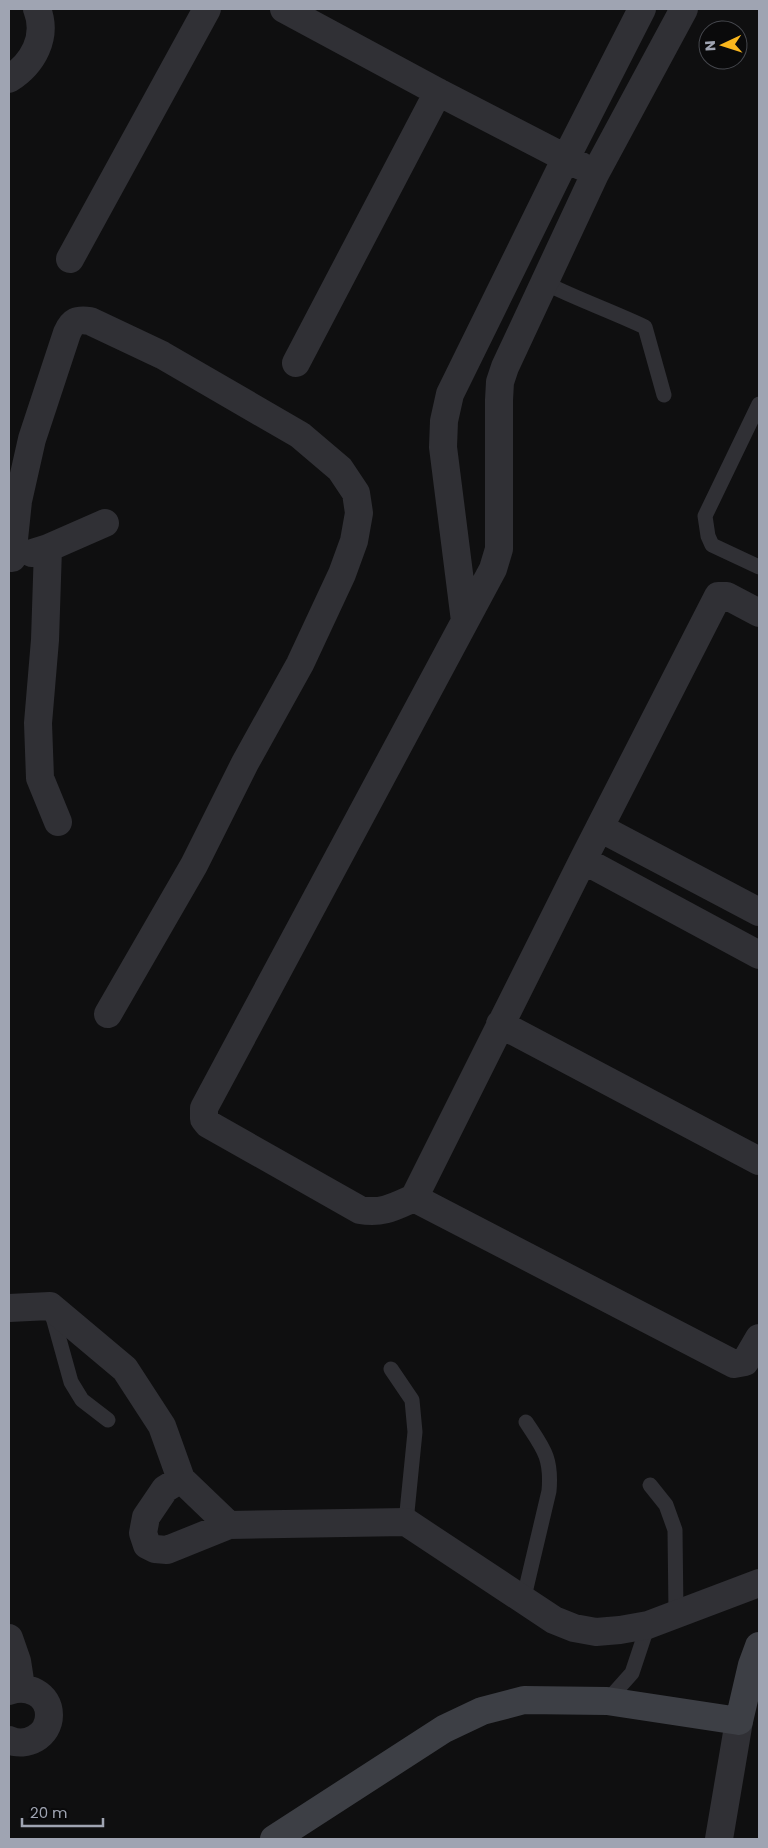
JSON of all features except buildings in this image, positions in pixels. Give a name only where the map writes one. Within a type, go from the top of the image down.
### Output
[{"type":"main road","points":[[274,1839],[444,1729],[482,1711],[524,1700],[607,1700],[738,1722],[757,1660]]},
{"type":"street","points":[[9,79],[18,73],[37,51],[42,28],[37,9]]},
{"type":"street","points":[[70,259],[207,9]]},
{"type":"street","points":[[284,9],[596,174]]},
{"type":"street","points":[[466,621],[443,447],[444,421],[450,394],[566,158],[642,9]]},
{"type":"street","points":[[684,9],[596,174],[505,366],[500,382],[499,549],[493,569],[204,1108],[204,1119],[208,1124],[360,1210],[373,1212],[387,1210],[414,1198],[500,1024],[718,596],[727,596],[759,613]]},
{"type":"street","points":[[296,363],[438,92]]},
{"type":"street","points":[[105,523],[48,548],[10,558],[18,501],[32,439],[67,333],[71,324],[79,319],[90,321],[162,354],[300,435],[340,469],[356,493],[359,513],[354,541],[342,574],[300,664],[246,763],[194,865],[108,1014]]},
{"type":"street","points":[[48,548],[45,640],[38,723],[40,778],[58,822]]},
{"type":"street","points":[[600,828],[759,912]]},
{"type":"street","points":[[583,860],[757,948]]},
{"type":"street","points":[[500,1024],[759,1161]]},
{"type":"street","points":[[414,1198],[734,1364],[745,1362],[759,1338]]},
{"type":"street","points":[[9,1308],[50,1306],[125,1369],[162,1426],[181,1479],[229,1525]]},
{"type":"street","points":[[181,1479],[165,1489],[146,1518],[143,1533],[148,1545],[155,1549],[167,1550],[229,1525],[406,1522],[554,1620],[574,1628],[596,1632],[648,1625],[759,1583]]},
{"type":"street","points":[[9,1638],[18,1661],[15,1689],[31,1689],[40,1695],[46,1704],[49,1715],[47,1725],[41,1735],[32,1741],[22,1743],[9,1740]]},
{"type":"street","points":[[719,1839],[738,1722]]},
{"type":"lane","points":[[545,283],[575,298],[590,302],[645,327],[664,395]]},
{"type":"lane","points":[[759,404],[706,516],[708,536],[712,545],[759,567]]},
{"type":"lane","points":[[50,1306],[71,1382],[82,1400],[108,1420]]},
{"type":"lane","points":[[392,1369],[412,1400],[415,1432],[406,1522]]},
{"type":"lane","points":[[523,1600],[549,1491],[551,1473],[547,1454],[526,1422]]},
{"type":"lane","points":[[650,1485],[666,1505],[675,1530],[676,1613]]},
{"type":"lane","points":[[607,1700],[632,1673],[648,1625]]}]
